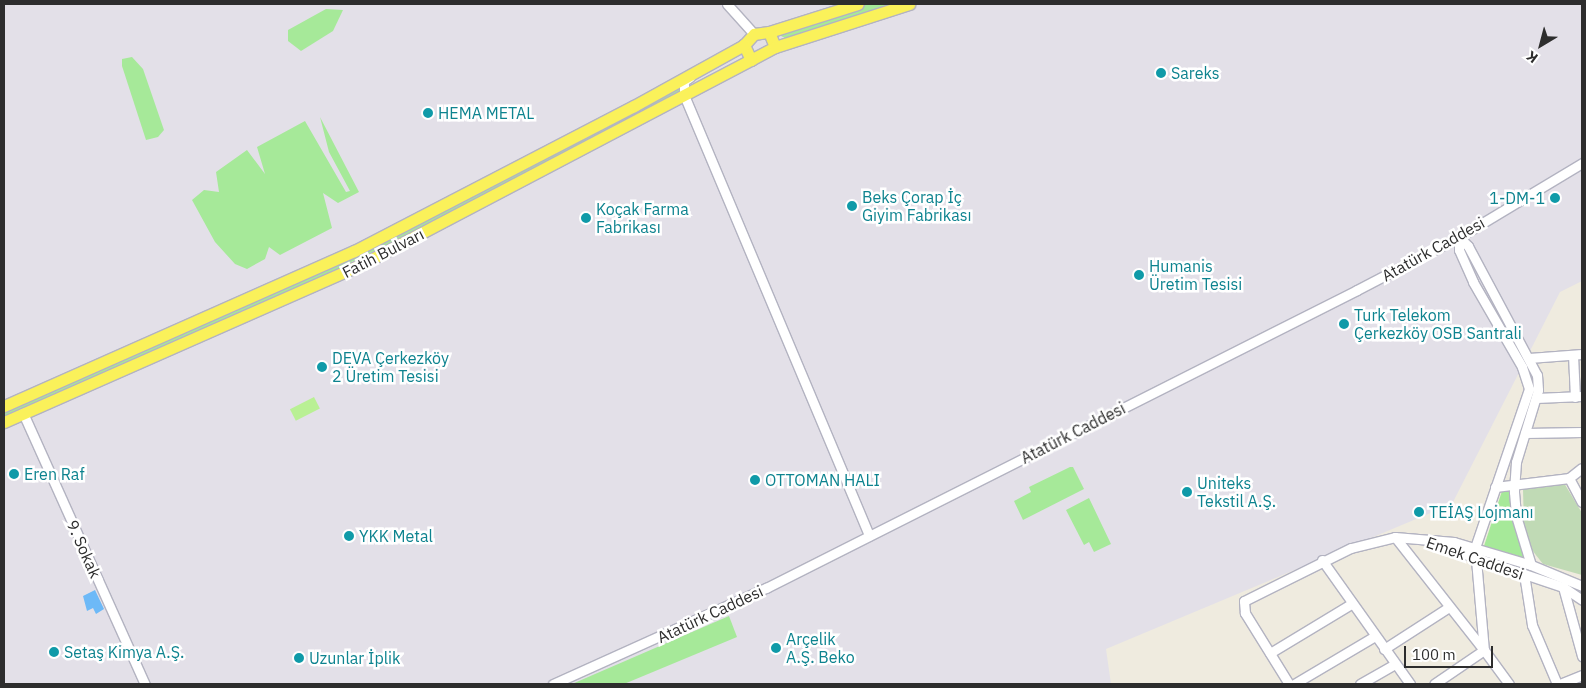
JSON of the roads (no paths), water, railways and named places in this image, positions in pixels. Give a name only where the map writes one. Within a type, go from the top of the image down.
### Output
[{"type":"main road","points":[[754,34],[769,32],[858,4]]},
{"type":"main road","name":"Fatih Bulvarı","points":[[4,422],[350,270],[775,47],[910,4]]},
{"type":"main road","points":[[769,32],[775,47]]},
{"type":"main road","name":"Fatih Bulvarı","points":[[4,406],[354,251],[703,68],[744,45],[754,34]]},
{"type":"main road","points":[[744,45],[752,60]]},
{"type":"main road","points":[[23,413],[20,405],[26,396]]},
{"type":"street","points":[[726,4],[754,34]]},
{"type":"street","points":[[703,68],[684,82],[684,95],[869,536]]},
{"type":"street","name":"Atatürk Caddesi","points":[[553,684],[695,623],[869,536],[1459,237],[1582,163]]},
{"type":"street","points":[[1459,237],[1468,246],[1502,314],[1529,358],[1537,376],[1536,398],[1516,462],[1515,484],[1516,516],[1531,565]]},
{"type":"street","points":[[1459,237],[1459,250],[1470,274],[1522,367],[1529,389],[1475,552],[1484,650]]},
{"type":"street","points":[[1529,358],[1578,354],[1579,396],[1536,398]]},
{"type":"street","name":"9. Sokak","points":[[23,413],[146,684]]},
{"type":"street","points":[[1525,433],[1582,432]]},
{"type":"street","points":[[1495,487],[1569,478],[1582,468]]},
{"type":"street","points":[[1569,478],[1582,502]]},
{"type":"street","points":[[1395,538],[1484,650],[1505,683]]},
{"type":"street","name":"Emek Caddesi","points":[[1270,653],[1245,613],[1244,600],[1322,560],[1351,548],[1395,538],[1416,538],[1531,565],[1580,587]]},
{"type":"street","name":"Emek Caddesi","points":[[1475,552],[1524,574],[1563,587],[1580,587]]},
{"type":"street","points":[[1322,560],[1351,604],[1410,684]]},
{"type":"street","points":[[1524,574],[1532,625],[1558,684],[1582,675]]},
{"type":"street","points":[[1563,587],[1582,656]]},
{"type":"street","name":"Emek Caddesi","points":[[1580,587],[1582,600]]},
{"type":"street","points":[[1289,684],[1270,653],[1351,604]]},
{"type":"street","points":[[1384,649],[1449,607]]},
{"type":"street","points":[[1294,684],[1374,636]]},
{"type":"street","points":[[1434,684],[1484,650]]},
{"type":"street","points":[[1360,684],[1395,664]]},
{"type":"water","points":[[95,590],[104,609],[96,614],[93,608],[87,611],[83,596]]},
{"type":"place","name":"Sareks","points":[[1161,73]]},
{"type":"place","name":"HEMA METAL","points":[[428,113]]},
{"type":"place","name":"1-DM-1","points":[[1555,198]]},
{"type":"place","name":"Beks Çorap İç Giyim Fabrikası","points":[[852,206]]},
{"type":"place","name":"Koçak Farma Fabrikası","points":[[586,218]]},
{"type":"place","name":"Humanis Üretim Tesisi","points":[[1139,275]]},
{"type":"place","name":"Turk Telekom Çerkezköy OSB Santrali","points":[[1344,324]]},
{"type":"place","name":"DEVA Çerkezköy 2 Üretim Tesisi","points":[[322,367]]},
{"type":"place","name":"Eren Raf","points":[[14,474]]},
{"type":"place","name":"OTTOMAN HALI","points":[[755,480]]},
{"type":"place","name":"Uniteks Tekstil A.Ş.","points":[[1187,492]]},
{"type":"place","name":"TEİAŞ Lojmanı","points":[[1419,512]]},
{"type":"place","name":"YKK Metal","points":[[349,536]]},
{"type":"place","name":"Arçelik A.Ş. Beko","points":[[776,648]]},
{"type":"place","name":"Setaş Kimya A.Ş.","points":[[54,652]]},
{"type":"place","name":"Uzunlar İplik","points":[[299,658]]}]
